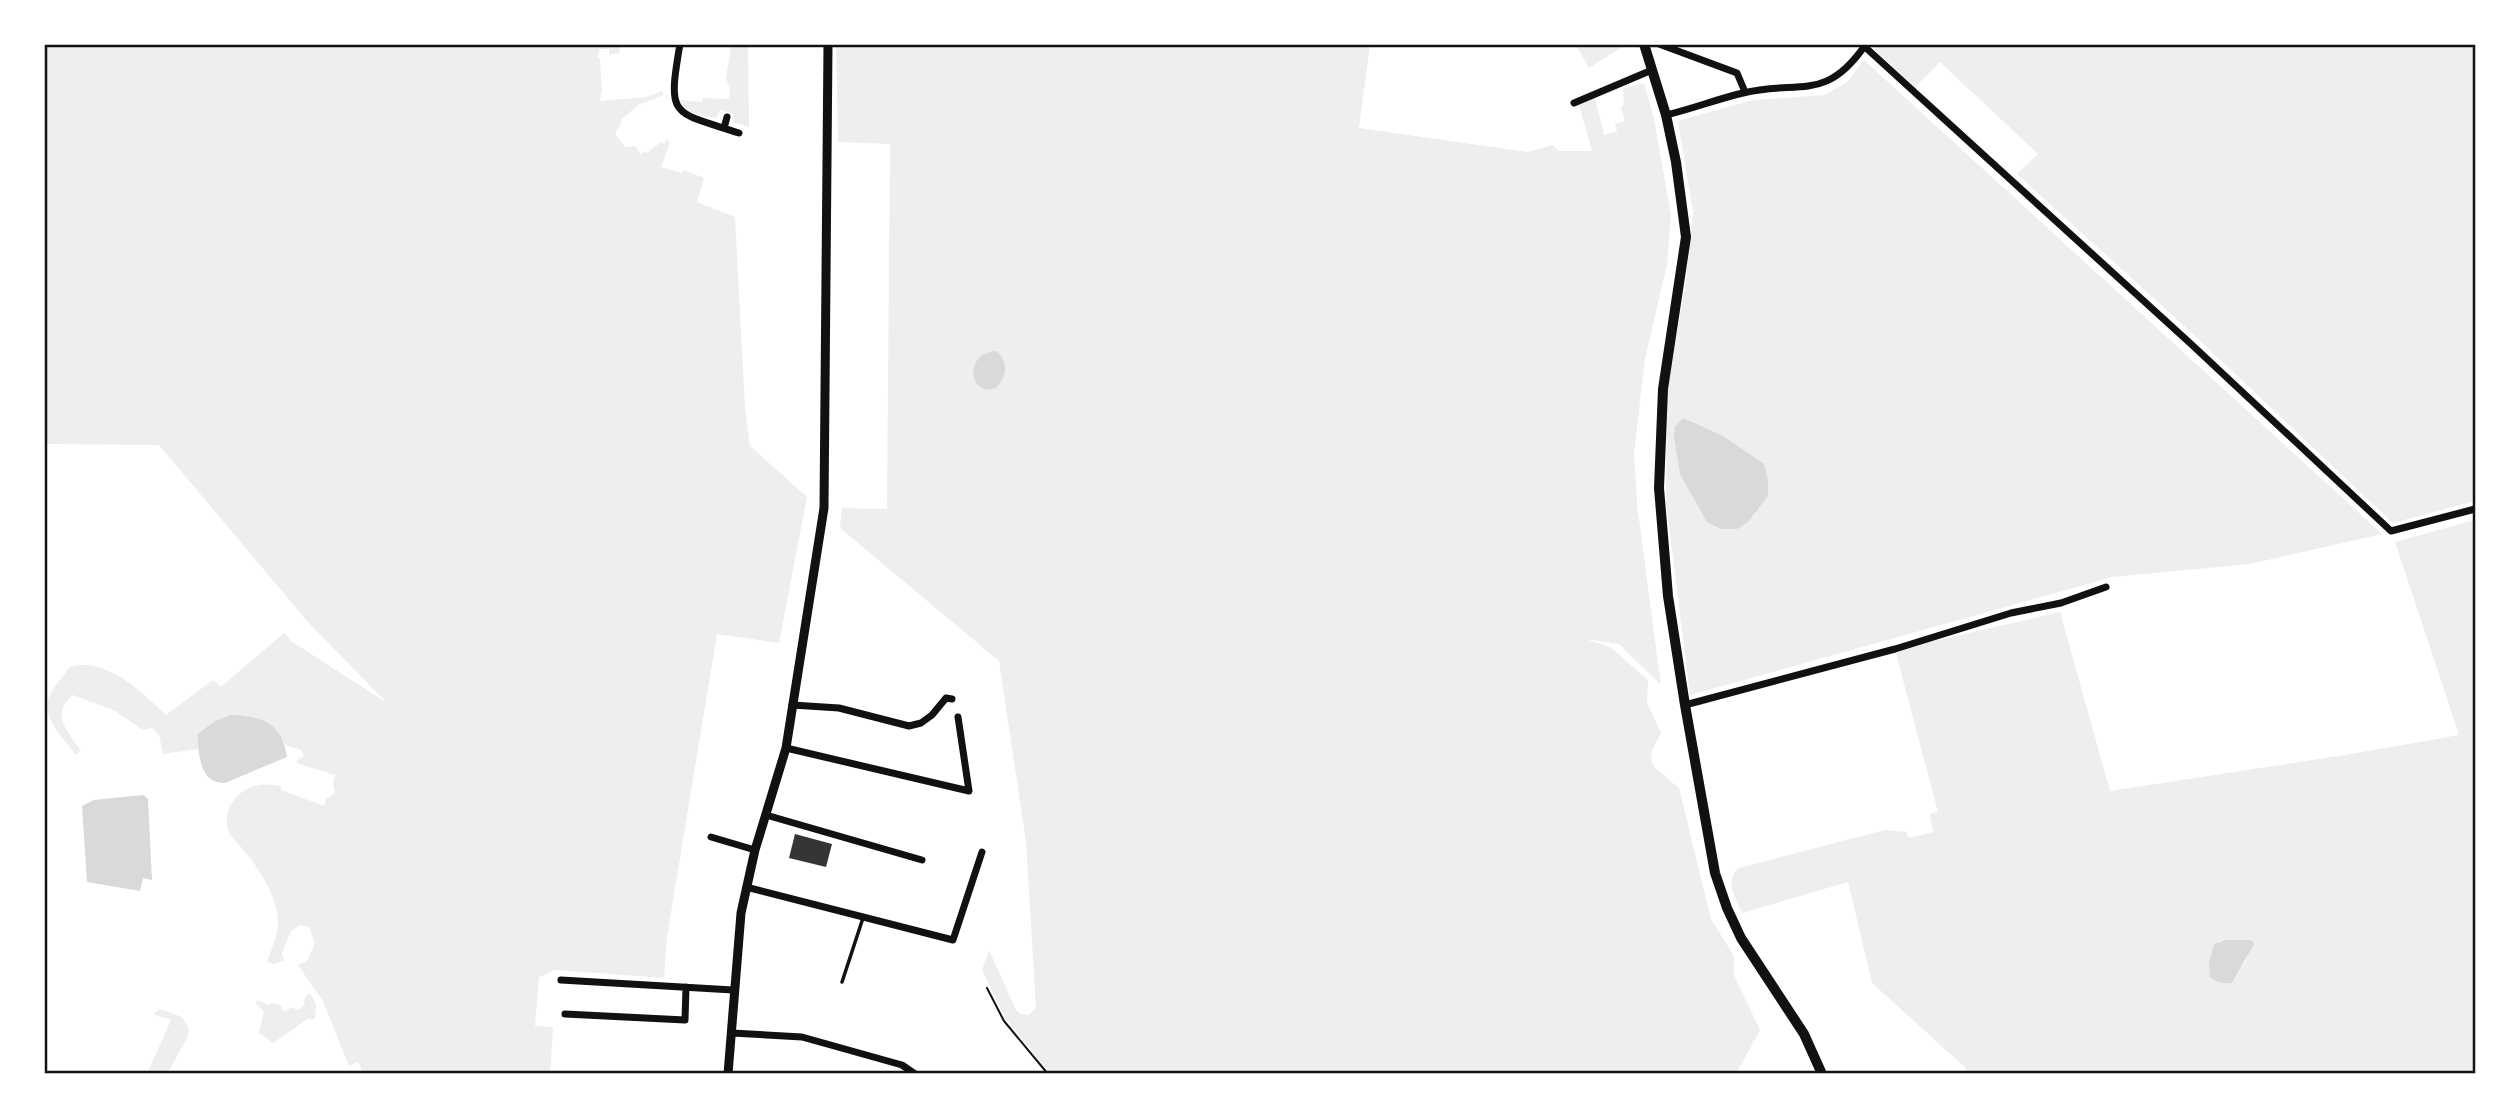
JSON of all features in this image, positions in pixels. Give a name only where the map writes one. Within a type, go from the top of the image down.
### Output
[{"type":"main road","points":[[1644,44],[1666,115],[1678,173],[1686,237],[1662,389],[1659,488],[1668,596],[1685,705],[1716,873],[1727,908],[1741,938],[1804,1034],[1821,1074]]},
{"type":"street","points":[[680,44],[673,94],[675,104],[686,116],[739,133]]},
{"type":"street","points":[[728,1074],[733,990],[746,887],[786,748],[824,508],[828,44]]},
{"type":"street","points":[[1659,44],[1737,73],[1745,92]]},
{"type":"street","points":[[1666,115],[1745,92],[1815,86],[1839,75],[1866,45],[2391,531],[2475,509]]},
{"type":"street","points":[[1574,103],[1652,70]]},
{"type":"street","points":[[724,128],[727,117]]},
{"type":"street","points":[[1685,705],[1895,649],[2011,613],[2061,604],[2106,587]]},
{"type":"street","points":[[792,705],[839,708],[909,726],[921,723],[932,715],[946,698],[952,699]]},
{"type":"street","points":[[786,748],[969,791],[958,717]]},
{"type":"street","points":[[766,815],[922,860]]},
{"type":"street","points":[[710,837],[755,850]]},
{"type":"street","points":[[746,887],[953,940],[982,852]]},
{"type":"street","points":[[561,980],[733,990]]},
{"type":"street","points":[[565,1014],[685,1020],[686,987]]},
{"type":"street","points":[[732,1033],[802,1037],[902,1065],[915,1074]]},
{"type":"lane","points":[[842,982],[863,916]]},
{"type":"path","points":[[987,988],[1004,1021],[1048,1074]]},
{"type":"shaded area","points":[[44,44],[621,44],[619,53],[609,55],[609,49],[599,49],[602,90],[600,101],[646,97],[662,91],[664,95],[638,105],[621,120],[615,134],[625,147],[635,146],[641,154],[645,151],[647,153],[661,142],[664,144],[667,139],[670,142],[661,167],[682,173],[684,170],[704,178],[697,202],[735,217],[745,408],[750,446],[807,497],[779,643],[717,634],[667,937],[664,978],[555,970],[539,977],[535,1026],[553,1027],[550,1074],[364,1074],[358,1062],[349,1066],[323,1001],[298,965],[307,961],[315,943],[309,927],[300,925],[291,931],[282,953],[284,961],[273,964],[267,962],[278,925],[275,902],[257,867],[229,832],[227,816],[238,796],[251,787],[262,785],[281,786],[281,790],[324,806],[326,799],[335,793],[335,775],[299,764],[296,761],[304,756],[301,750],[285,745],[283,740],[215,721],[196,734],[199,749],[163,754],[159,735],[152,728],[143,730],[115,711],[73,695],[62,709],[62,716],[66,730],[81,751],[76,755],[50,719],[50,695],[69,667],[96,666],[109,671],[134,686],[166,715],[213,680],[221,687],[284,633],[291,641],[387,703],[307,621],[159,445],[44,444]]},
{"type":"shaded area","points":[[731,44],[748,44],[749,127],[733,122],[734,114],[721,110],[716,118],[695,113],[686,109],[680,100],[702,102],[703,98],[729,99],[730,88],[726,79]]},
{"type":"shaded area","points":[[836,44],[1370,44],[1359,128],[1527,152],[1553,145],[1558,151],[1592,151],[1579,105],[1595,98],[1604,135],[1617,131],[1615,124],[1625,121],[1621,108],[1624,104],[1623,88],[1644,83],[1654,119],[1671,215],[1667,265],[1645,359],[1634,453],[1637,504],[1661,685],[1619,644],[1585,639],[1610,647],[1648,680],[1647,703],[1661,733],[1652,751],[1651,760],[1655,768],[1679,788],[1711,919],[1734,956],[1734,975],[1760,1030],[1736,1074],[1050,1074],[1006,1019],[982,970],[989,950],[1016,1010],[1028,1015],[1036,1008],[1026,842],[999,661],[840,528],[842,508],[887,509],[890,144],[838,142]]},
{"type":"shaded area","points":[[1575,44],[1627,44],[1589,68]]},
{"type":"shaded area","points":[[1877,44],[2475,44],[2475,501],[2393,523],[2194,335],[2017,174],[2038,154],[1940,62],[1915,87],[1874,49]]},
{"type":"shaded area","points":[[1864,60],[2382,534],[2250,564],[2113,577],[1690,695],[1666,502],[1667,393],[1685,287],[1693,212],[1678,121],[1753,100],[1824,95],[1847,82]]},
{"type":"shaded area","points":[[996,351],[1005,364],[1004,374],[996,388],[987,390],[976,382],[974,367],[985,354]]},
{"type":"shaded area","points":[[1683,418],[1723,436],[1764,464],[1768,496],[1748,522],[1737,529],[1721,529],[1707,522],[1680,474],[1674,437],[1675,427]]},
{"type":"shaded area","points":[[2475,520],[2475,1074],[1962,1074],[1967,1069],[1872,983],[1848,882],[1742,913],[1732,884],[1732,878],[1739,868],[1885,830],[1906,832],[1909,838],[1933,832],[1930,814],[1938,812],[1895,650],[2060,612],[2110,791],[2459,735],[2395,542]],"holes":[[[2251,940],[2247,959],[2232,983],[2219,941]]]},
{"type":"shaded area","points":[[231,715],[252,717],[269,724],[280,736],[287,757],[225,783],[210,778],[202,766],[197,734],[215,721]]},
{"type":"shaded area","points":[[143,795],[148,799],[152,880],[143,878],[140,891],[87,882],[82,806],[94,800]]},
{"type":"shaded area","points":[[2226,940],[2251,940],[2254,944],[2232,983],[2220,983],[2210,977],[2209,964],[2214,944]]},
{"type":"shaded area","points":[[310,993],[316,1004],[315,1018],[309,1018],[273,1043],[259,1033],[264,1011],[256,1004],[257,1000],[281,1006],[286,1012],[290,1007],[298,1010],[304,1006],[305,997]]},
{"type":"shaded area","points":[[160,1009],[182,1017],[189,1029],[187,1038],[167,1074],[147,1074],[171,1020],[153,1014]]},
{"type":"building","points":[[795,834],[832,844],[826,867],[789,858]]}]
